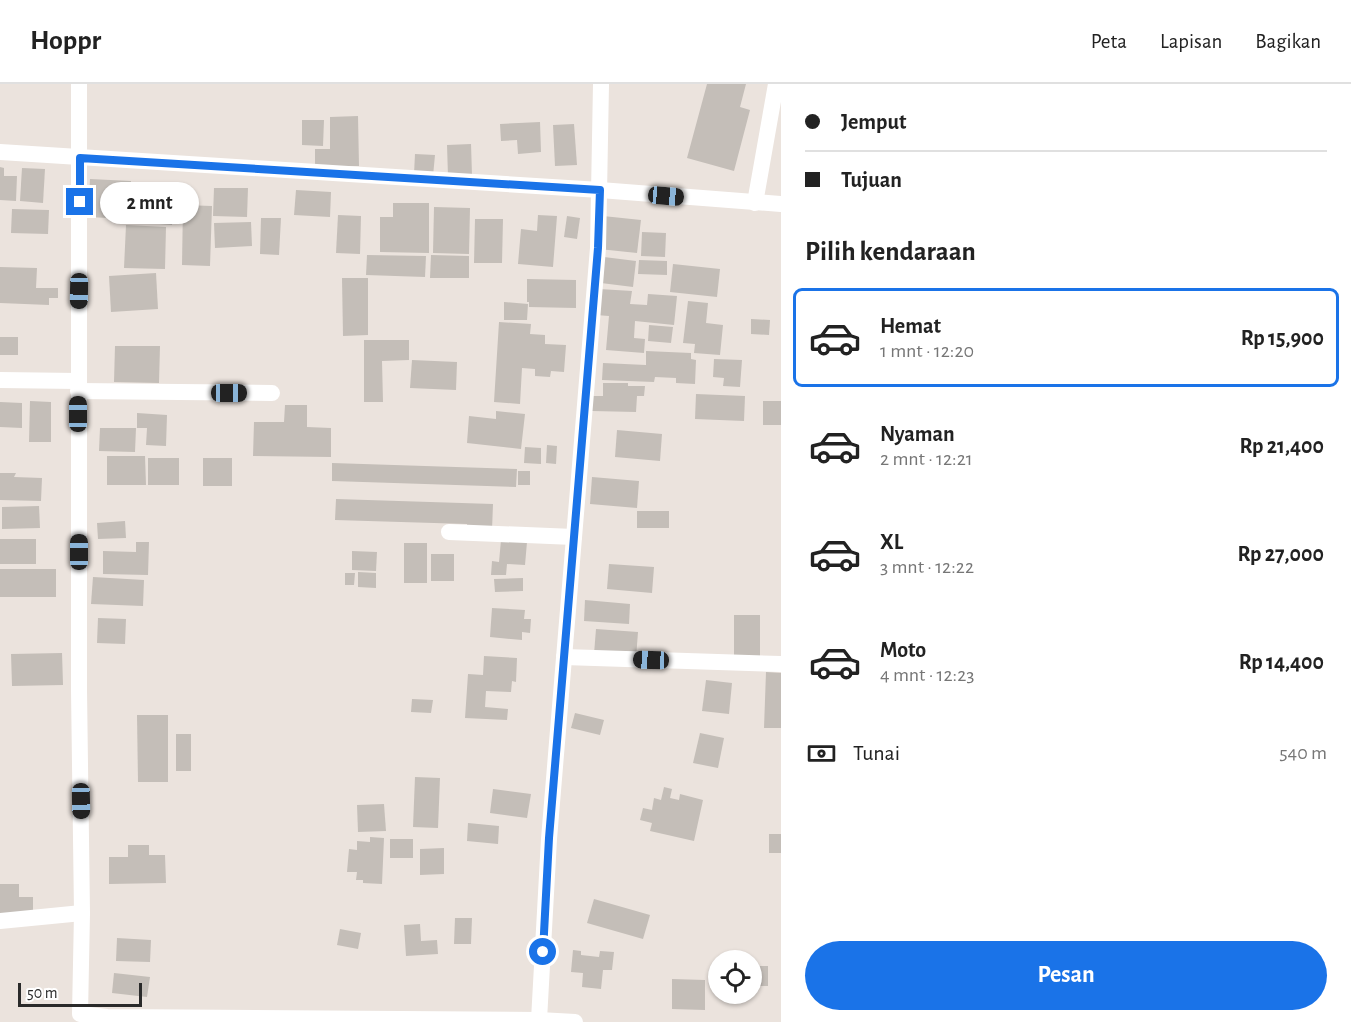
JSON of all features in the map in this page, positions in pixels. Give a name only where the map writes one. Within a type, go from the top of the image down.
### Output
[{"type":"street","points":[[79,84],[78,386],[82,913],[79,1011],[83,1015],[107,1019],[575,1022]]},
{"type":"street","points":[[539,1020],[549,838],[598,248],[601,84]]},
{"type":"street","points":[[755,203],[776,84]]},
{"type":"street","points":[[0,152],[600,190],[781,204]]},
{"type":"street","points":[[0,380],[78,386],[272,393]]},
{"type":"street","points":[[449,532],[574,537]]},
{"type":"street","points":[[564,657],[781,664]]},
{"type":"street","points":[[0,921],[82,913]]},
{"type":"building","points":[[707,84],[746,84],[740,107],[750,110],[734,171],[687,158]]},
{"type":"building","points":[[358,116],[359,166],[315,166],[315,149],[330,149],[330,117]]},
{"type":"building","points":[[302,120],[324,120],[323,146],[302,145]]},
{"type":"building","points":[[540,122],[541,152],[518,154],[517,140],[501,141],[500,124]]},
{"type":"building","points":[[574,124],[577,165],[555,166],[553,125]]},
{"type":"building","points":[[471,144],[472,175],[448,176],[447,145]]},
{"type":"building","points":[[415,154],[435,155],[433,176],[414,174]]},
{"type":"building","points":[[0,167],[4,168],[4,176],[17,176],[16,201],[0,200]]},
{"type":"building","points":[[22,168],[45,169],[43,203],[20,201]]},
{"type":"building","points":[[90,179],[131,181],[129,219],[88,217]]},
{"type":"building","points":[[214,188],[248,188],[247,217],[213,216]]},
{"type":"building","points":[[296,190],[331,192],[330,217],[294,215]]},
{"type":"building","points":[[136,191],[174,194],[172,225],[134,222]]},
{"type":"building","points":[[393,203],[429,203],[429,253],[380,252],[380,217],[393,217]]},
{"type":"building","points":[[183,205],[212,206],[210,266],[182,265]]},
{"type":"building","points":[[434,207],[470,208],[469,254],[433,253]]},
{"type":"building","points":[[12,209],[49,210],[48,234],[11,233]]},
{"type":"building","points":[[338,215],[361,216],[360,254],[336,253]]},
{"type":"building","points":[[538,215],[557,216],[553,267],[518,264],[521,229],[537,231]]},
{"type":"building","points":[[567,216],[580,218],[577,239],[564,237]]},
{"type":"building","points":[[603,216],[641,220],[637,253],[599,249]]},
{"type":"building","points":[[261,218],[281,218],[279,255],[260,254]]},
{"type":"building","points":[[475,219],[503,219],[502,263],[474,263]]},
{"type":"building","points":[[251,222],[252,246],[215,248],[214,223]]},
{"type":"building","points":[[126,225],[166,227],[165,269],[124,268]]},
{"type":"building","points":[[642,232],[666,233],[665,257],[641,256]]},
{"type":"building","points":[[367,255],[426,256],[425,277],[366,275]]},
{"type":"building","points":[[431,255],[469,256],[469,278],[430,278]]},
{"type":"building","points":[[604,257],[636,261],[633,287],[601,283]]},
{"type":"building","points":[[639,260],[667,261],[667,275],[638,274]]},
{"type":"building","points":[[673,264],[720,269],[717,297],[670,292]]},
{"type":"building","points":[[0,267],[37,268],[36,288],[58,288],[58,298],[49,298],[49,305],[0,303]]},
{"type":"building","points":[[156,273],[158,309],[111,312],[109,276]]},
{"type":"building","points":[[342,278],[368,278],[368,335],[343,336]]},
{"type":"building","points":[[527,279],[576,280],[576,308],[529,307]]},
{"type":"building","points":[[599,289],[632,291],[630,304],[647,305],[648,294],[677,296],[674,325],[635,321],[634,338],[645,339],[644,353],[606,350],[609,316],[596,315]]},
{"type":"building","points":[[688,301],[708,303],[706,323],[723,325],[720,355],[694,353],[695,344],[683,343]]},
{"type":"building","points":[[504,302],[528,304],[527,320],[504,320]]},
{"type":"building","points":[[751,319],[770,320],[769,335],[751,334]]},
{"type":"building","points":[[499,322],[531,324],[530,334],[545,335],[545,344],[566,345],[564,372],[551,371],[550,377],[535,376],[535,369],[522,368],[520,404],[494,402]]},
{"type":"building","points":[[649,325],[673,327],[671,343],[648,341]]},
{"type":"building","points":[[0,337],[18,337],[18,355],[0,355]]},
{"type":"building","points":[[364,340],[409,340],[409,360],[382,361],[383,402],[364,402]]},
{"type":"building","points":[[115,346],[160,346],[159,383],[114,382]]},
{"type":"building","points":[[646,351],[691,353],[691,359],[696,360],[695,384],[676,383],[676,378],[655,377],[654,382],[602,380],[603,363],[646,365]]},
{"type":"building","points":[[714,359],[742,360],[740,387],[723,386],[724,378],[713,377]]},
{"type":"building","points":[[412,360],[457,362],[456,390],[410,388]]},
{"type":"building","points":[[603,383],[645,386],[644,396],[637,396],[636,412],[592,411],[592,396],[603,396]]},
{"type":"building","points":[[696,394],[745,396],[744,421],[695,419]]},
{"type":"building","points":[[30,401],[51,402],[51,442],[29,442]]},
{"type":"building","points":[[763,401],[781,401],[781,425],[763,425]]},
{"type":"building","points":[[0,402],[22,403],[22,428],[0,427]]},
{"type":"building","points":[[285,405],[307,405],[307,427],[331,428],[331,457],[253,456],[254,422],[284,422]]},
{"type":"building","points":[[496,411],[525,414],[521,449],[467,443],[469,416],[496,419]]},
{"type":"building","points":[[137,413],[167,415],[166,446],[146,445],[147,428],[137,428]]},
{"type":"building","points":[[100,428],[136,428],[135,452],[99,451]]},
{"type":"building","points":[[617,430],[662,434],[660,461],[615,457]]},
{"type":"building","points":[[547,445],[557,446],[556,464],[546,463]]},
{"type":"building","points":[[525,447],[541,448],[541,464],[524,463]]},
{"type":"building","points":[[107,456],[145,456],[146,485],[107,485]]},
{"type":"building","points":[[148,458],[179,458],[179,485],[148,485]]},
{"type":"building","points":[[203,458],[232,458],[232,486],[203,486]]},
{"type":"building","points":[[332,463],[517,469],[516,487],[332,481]]},
{"type":"building","points":[[518,471],[530,471],[530,485],[518,485]]},
{"type":"building","points":[[0,473],[16,473],[14,477],[42,478],[41,501],[0,500]]},
{"type":"building","points":[[592,477],[639,481],[637,508],[590,504]]},
{"type":"building","points":[[336,499],[493,504],[492,530],[467,529],[467,524],[335,520]]},
{"type":"building","points":[[39,506],[40,528],[2,529],[2,507]]},
{"type":"building","points":[[637,511],[669,511],[669,528],[637,528]]},
{"type":"building","points":[[125,521],[126,538],[98,539],[97,523]]},
{"type":"building","points":[[0,539],[36,539],[36,564],[0,564]]},
{"type":"building","points":[[501,540],[527,542],[525,565],[507,564],[506,575],[491,575],[492,561],[499,562]]},
{"type":"building","points":[[136,542],[149,542],[148,575],[103,574],[103,551],[136,552]]},
{"type":"building","points":[[404,543],[427,543],[427,583],[404,583]]},
{"type":"building","points":[[352,551],[377,552],[376,571],[352,570]]},
{"type":"building","points":[[431,554],[454,554],[454,581],[431,581]]},
{"type":"building","points":[[609,564],[654,567],[652,593],[607,589]]},
{"type":"building","points":[[0,569],[56,569],[56,597],[0,597]]},
{"type":"building","points":[[358,572],[376,573],[376,588],[358,587]]},
{"type":"building","points":[[345,573],[355,573],[354,585],[345,585]]},
{"type":"building","points":[[93,577],[144,580],[143,606],[91,604]]},
{"type":"building","points":[[523,578],[523,591],[495,592],[494,579]]},
{"type":"building","points":[[585,600],[630,604],[629,624],[584,621]]},
{"type":"building","points":[[492,608],[525,610],[524,619],[531,619],[530,633],[522,632],[522,640],[490,637]]},
{"type":"building","points":[[734,615],[760,615],[760,658],[734,658]]},
{"type":"building","points":[[98,618],[126,619],[125,644],[97,643]]},
{"type":"building","points":[[596,629],[638,632],[636,658],[594,654]]},
{"type":"building","points":[[62,653],[63,685],[12,686],[11,654]]},
{"type":"building","points":[[484,656],[517,658],[516,682],[512,681],[511,692],[486,691],[485,707],[508,709],[507,720],[465,718],[468,674],[483,675]]},
{"type":"building","points":[[766,672],[781,673],[781,728],[764,728]]},
{"type":"building","points":[[706,680],[732,683],[729,714],[702,711]]},
{"type":"building","points":[[412,699],[433,700],[431,713],[411,712]]},
{"type":"building","points":[[575,713],[604,720],[600,735],[571,728]]},
{"type":"building","points":[[137,715],[168,715],[168,782],[138,782]]},
{"type":"building","points":[[700,733],[724,738],[718,768],[693,763]]},
{"type":"building","points":[[176,734],[191,734],[191,771],[176,771]]},
{"type":"building","points":[[415,777],[440,778],[438,828],[413,827]]},
{"type":"building","points":[[664,787],[672,789],[670,798],[679,800],[680,794],[703,800],[694,841],[650,831],[652,823],[640,820],[643,808],[652,810],[654,798],[661,800]]},
{"type":"building","points":[[493,789],[531,794],[527,818],[490,813]]},
{"type":"building","points":[[384,804],[386,831],[358,832],[357,805]]},
{"type":"building","points":[[468,823],[499,826],[498,844],[467,841]]},
{"type":"building","points":[[769,834],[781,834],[781,853],[769,853]]},
{"type":"building","points":[[370,837],[384,838],[382,884],[363,883],[363,880],[356,880],[357,872],[347,872],[349,849],[357,850],[357,841],[370,842]]},
{"type":"building","points":[[390,839],[413,839],[413,858],[390,858]]},
{"type":"building","points":[[128,845],[149,845],[149,855],[165,855],[166,883],[109,884],[109,857],[128,857]]},
{"type":"building","points":[[444,848],[444,874],[420,875],[420,849]]},
{"type":"building","points":[[0,884],[19,884],[19,897],[33,897],[33,914],[0,914]]},
{"type":"building","points":[[594,899],[650,915],[643,939],[587,923]]},
{"type":"building","points":[[455,918],[472,918],[471,944],[454,944]]},
{"type":"building","points":[[420,924],[421,941],[437,940],[438,954],[406,956],[404,925]]},
{"type":"building","points":[[340,929],[361,933],[358,949],[337,945]]},
{"type":"building","points":[[117,938],[151,940],[150,962],[116,961]]},
{"type":"building","points":[[573,950],[581,951],[581,955],[599,957],[600,951],[614,952],[612,970],[603,970],[601,989],[582,987],[583,973],[571,972]]},
{"type":"building","points":[[762,966],[768,966],[768,986],[762,986]]},
{"type":"building","points":[[114,973],[150,977],[147,997],[112,993]]},
{"type":"building","points":[[672,979],[705,980],[705,1010],[672,1009]]},
{"type":"route","points":[[80,202],[80,158],[600,190],[598,248],[549,838],[543,952]]}]
